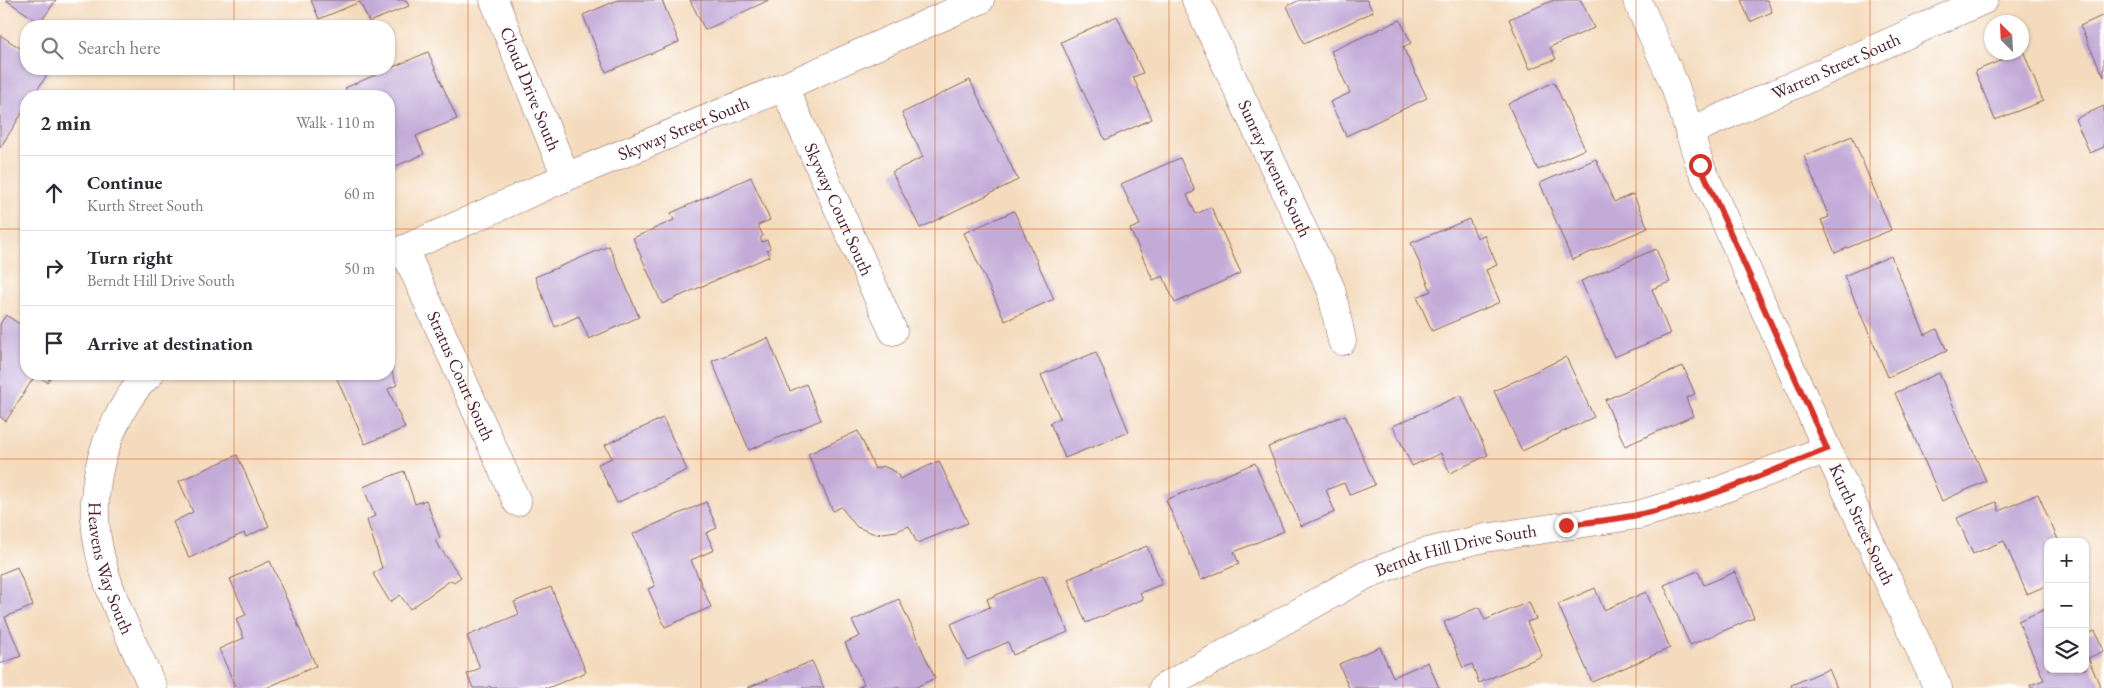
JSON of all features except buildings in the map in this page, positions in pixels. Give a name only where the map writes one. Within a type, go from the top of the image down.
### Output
[{"type":"street","name":"Cloud Drive South","points":[[494,0],[566,177]]},
{"type":"street","name":"Skyway Street South","points":[[397,253],[566,177],[784,87],[980,0]]},
{"type":"street","name":"Sunray Avenue South","points":[[1196,0],[1332,290],[1342,341]]},
{"type":"street","name":"Kurth Street South","points":[[1637,0],[1675,86],[1700,165],[1827,449],[1938,688]]},
{"type":"street","name":"Warren Street South","points":[[1689,132],[1984,0]]},
{"type":"street","name":"Skyway Court South","points":[[784,87],[894,331]]},
{"type":"street","name":"Stratus Court South","points":[[397,253],[517,502]]},
{"type":"street","name":"Heavens Way South","points":[[145,380],[125,403],[106,444],[93,498],[97,542],[106,582],[154,688]]},
{"type":"street","name":"Berndt Hill Drive South","points":[[1163,688],[1366,576],[1423,553],[1485,538],[1638,515],[1718,491],[1827,449]]},
{"type":"route","points":[[1566,525],[1638,515],[1680,504],[1827,449],[1700,165]]}]
